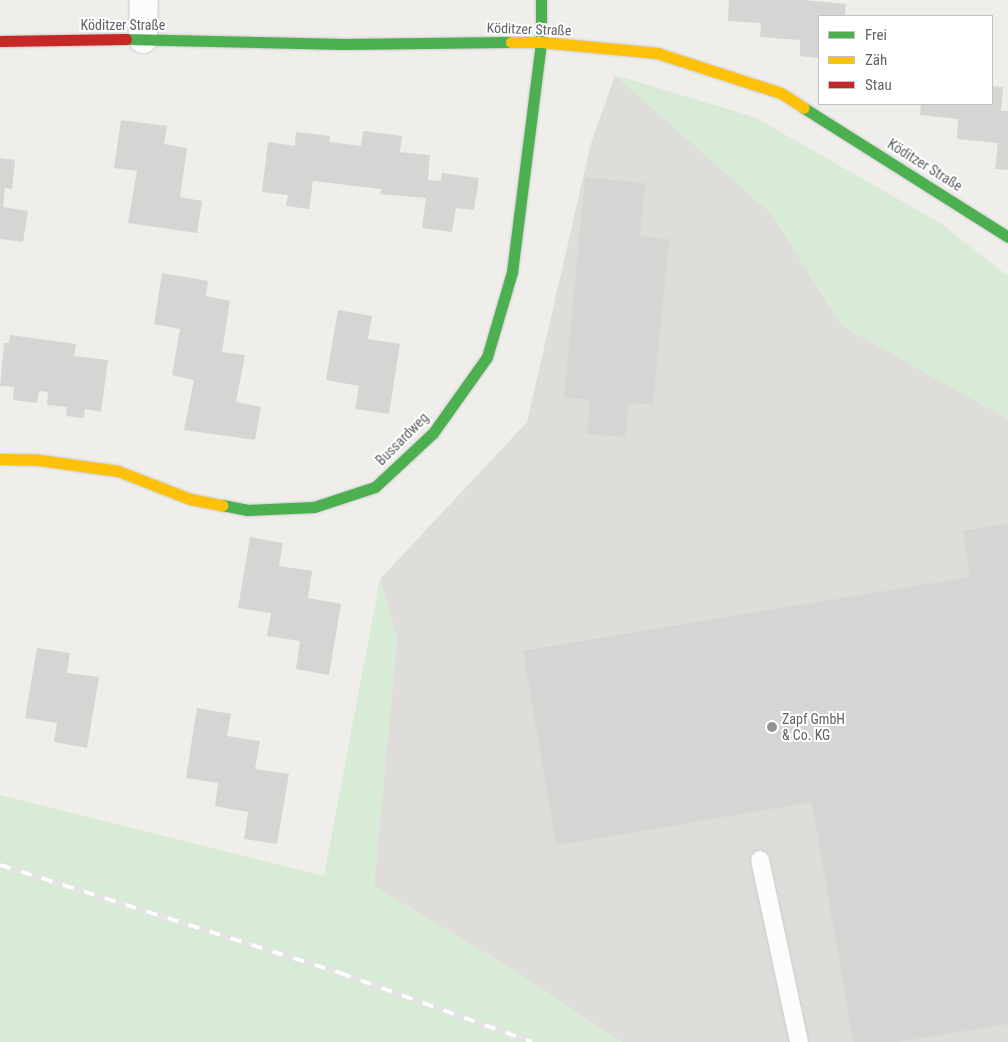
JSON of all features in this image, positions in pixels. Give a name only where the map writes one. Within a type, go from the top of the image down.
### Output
[{"type":"street","points":[[143,39],[144,0]]},
{"type":"street","name":"Bussardweg","points":[[0,459],[39,460],[118,471],[190,499],[247,510],[314,507],[375,487],[433,433],[487,357],[512,272],[541,42],[540,0]]},
{"type":"street","name":"Köditzer Straße","points":[[0,41],[143,39],[344,44],[541,42],[657,53],[781,93],[1008,237]]},
{"type":"lane","points":[[760,860],[799,1042]]},
{"type":"shaded area","points":[[615,75],[772,214],[841,325],[1008,419],[1008,1042],[621,1042],[515,971],[374,886],[397,638],[380,579],[527,422],[591,143]]},
{"type":"green space","points":[[615,75],[754,117],[940,223],[1008,276],[1008,419],[841,325],[772,214]]},
{"type":"green space","points":[[380,579],[397,638],[374,886],[515,971],[621,1042],[0,1042],[0,795],[324,876]]},
{"type":"building","points":[[729,0],[804,0],[846,4],[845,15],[818,15],[818,58],[800,56],[800,40],[760,37],[761,23],[728,21]]},
{"type":"building","points":[[993,86],[1003,87],[1001,111],[1008,111],[1008,170],[995,169],[998,143],[957,139],[958,119],[920,115],[921,105],[993,105]]},
{"type":"building","points":[[121,120],[167,126],[164,144],[187,148],[180,197],[202,201],[197,233],[128,223],[137,171],[114,168]]},
{"type":"building","points":[[363,131],[402,136],[400,152],[430,155],[428,180],[441,181],[442,173],[479,178],[474,210],[456,208],[452,232],[422,228],[426,198],[380,194],[381,189],[313,181],[309,209],[286,206],[288,195],[262,192],[268,142],[295,146],[296,132],[330,136],[329,142],[361,146]]},
{"type":"building","points":[[0,158],[15,160],[12,189],[5,188],[3,207],[28,211],[23,242],[0,239]]},
{"type":"building","points":[[585,177],[645,183],[640,236],[669,239],[653,405],[629,403],[625,437],[587,434],[590,400],[564,397]]},
{"type":"building","points":[[162,273],[208,281],[206,296],[230,301],[222,352],[245,355],[236,402],[261,407],[255,440],[184,430],[194,380],[172,375],[180,329],[154,324]]},
{"type":"building","points":[[338,310],[372,316],[368,339],[400,344],[389,414],[355,409],[359,386],[326,380]]},
{"type":"building","points":[[10,335],[76,344],[74,356],[108,360],[101,412],[85,409],[84,418],[66,416],[67,407],[47,405],[48,392],[39,391],[37,403],[13,400],[14,387],[0,386],[4,343],[9,343]]},
{"type":"building","name":"Zapf GmbH & Co. KG","points":[[1008,524],[1008,1024],[899,1042],[853,1042],[812,802],[556,845],[523,651],[970,577],[963,531]]},
{"type":"building","points":[[250,537],[283,543],[279,566],[312,571],[308,598],[341,604],[329,675],[296,669],[300,641],[267,636],[271,613],[238,608]]},
{"type":"building","points":[[37,648],[70,653],[67,673],[99,677],[87,748],[54,742],[57,723],[25,718]]},
{"type":"building","points":[[197,708],[231,714],[227,736],[260,741],[255,769],[289,774],[277,844],[244,839],[248,812],[215,806],[218,783],[186,778]]},
{"type":"railway","points":[[0,865],[340,973],[532,1042]]},
{"type":"traffic: fast","points":[[222,505],[247,510],[314,507],[375,487],[433,433],[487,357],[512,272],[541,42],[541,0]]},
{"type":"traffic: fast","points":[[126,39],[344,44],[511,42]]},
{"type":"traffic: fast","points":[[804,108],[1008,237]]},
{"type":"traffic: slow","points":[[511,42],[541,42],[657,53],[781,93],[804,108]]},
{"type":"traffic: slow","points":[[0,459],[39,460],[118,471],[190,499],[222,505]]},
{"type":"traffic: jam","points":[[0,41],[126,39]]},
{"type":"place","name":"Zapf GmbH & Co. KG","points":[[772,727]]}]
